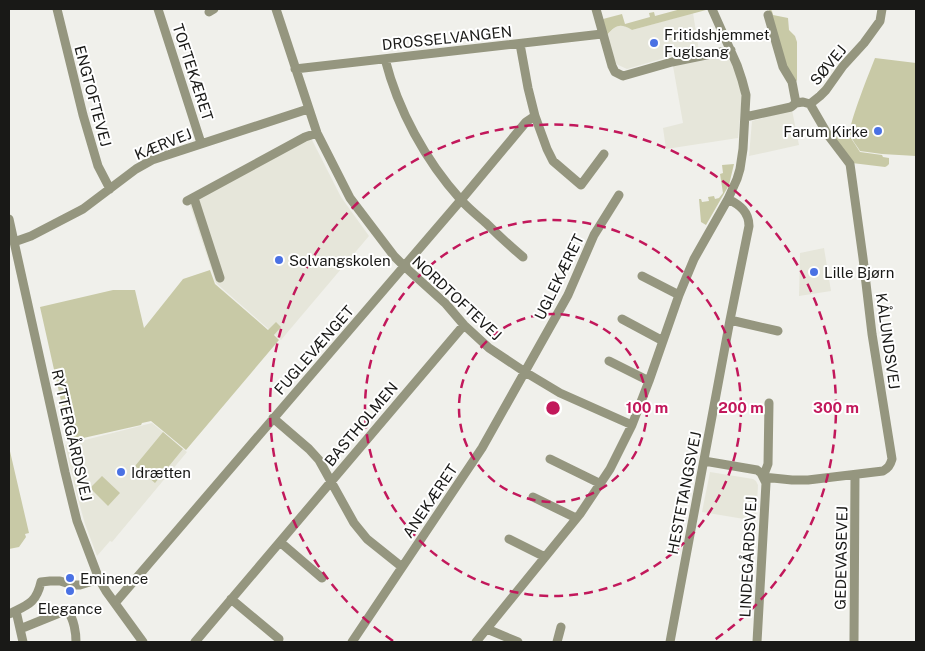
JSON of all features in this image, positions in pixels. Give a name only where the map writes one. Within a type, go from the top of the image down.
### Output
[{"type":"street","name":"ENGTOFTEVEJ","points":[[57,9],[83,115],[98,166],[110,188]]},
{"type":"street","name":"TOFTEKÆRET","points":[[158,9],[201,143]]},
{"type":"street","name":"NORDTOFTEVEJ","points":[[277,9],[317,133],[350,198],[404,266],[490,348],[560,393],[632,425]]},
{"type":"street","points":[[596,9],[612,66],[618,74],[623,76],[672,62],[731,50]]},
{"type":"street","points":[[476,642],[576,518],[610,469],[632,425],[694,259],[728,199],[740,169],[746,95],[731,50],[712,9]]},
{"type":"street","name":"SØVEJ","points":[[745,116],[791,106],[796,102],[810,104],[826,90],[843,66],[864,43],[880,21],[882,9]]},
{"type":"street","points":[[768,16],[783,67],[792,82],[796,102]]},
{"type":"street","name":"DROSSELVANGEN","points":[[295,69],[602,34]]},
{"type":"street","points":[[520,44],[535,116],[553,161],[581,185],[604,154]]},
{"type":"street","points":[[385,59],[403,112],[437,170],[461,200],[523,257]]},
{"type":"street","name":"KÅLUNDSVEJ","points":[[764,477],[808,480],[855,475],[883,471],[890,466],[892,460],[872,334],[850,164],[828,135],[810,104]]},
{"type":"street","name":"KÆRVEJ","points":[[14,242],[31,236],[83,209],[136,169],[152,160],[308,109]]},
{"type":"street","name":"FUGLEVÆNGET","points":[[115,603],[526,122],[535,116]]},
{"type":"street","points":[[220,278],[190,200],[305,137],[317,133]]},
{"type":"street","name":"UGLEKÆRET","points":[[525,372],[568,295],[594,235],[620,195]]},
{"type":"street","name":"HESTETANGSVEJ","points":[[670,642],[749,226],[749,219],[743,210],[736,203],[728,199]]},
{"type":"street","name":"RYTTERGÅRDSVEJ","points":[[9,219],[76,517],[99,579],[143,642]]},
{"type":"street","points":[[9,268],[19,264]]},
{"type":"street","points":[[642,276],[679,295]]},
{"type":"street","points":[[622,319],[663,341]]},
{"type":"street","points":[[730,320],[778,331]]},
{"type":"street","name":"BASTHOLMEN","points":[[194,642],[464,325]]},
{"type":"street","points":[[609,361],[649,381]]},
{"type":"street","name":"ANEKÆRET","points":[[352,642],[482,448],[525,372]]},
{"type":"street","points":[[764,477],[768,464],[769,403]]},
{"type":"street","points":[[273,418],[319,460],[354,523],[367,539],[402,567]]},
{"type":"street","points":[[550,460],[600,484]]},
{"type":"street","name":"LINDEGÅRDSVEJ","points":[[704,461],[756,470],[761,473],[766,483],[757,642]]},
{"type":"street","name":"GEDEVASEVEJ","points":[[854,642],[855,475]]},
{"type":"street","points":[[533,497],[576,518]]},
{"type":"street","points":[[509,539],[545,557]]},
{"type":"street","points":[[280,542],[322,578]]},
{"type":"street","points":[[23,642],[20,629],[12,612],[35,599],[41,582],[60,581],[80,586],[99,579]]},
{"type":"street","points":[[231,599],[278,639]]},
{"type":"street","points":[[20,629],[62,612],[68,612],[72,616],[76,642]]},
{"type":"street","points":[[557,642],[561,627]]},
{"type":"street","points":[[487,630],[518,642]]},
{"type":"shaded area","name":"Fritidshjemmet Fuglsang","points":[[693,13],[699,51],[668,57],[627,69],[616,64],[607,35],[616,26],[625,26],[632,30]]},
{"type":"shaded area","points":[[729,56],[739,80],[742,98],[738,138],[666,149],[663,128],[683,123],[673,66]]},
{"type":"shaded area","points":[[792,110],[799,145],[749,156],[752,121]]},
{"type":"shaded area","name":"Solvangskolen","points":[[311,138],[341,197],[369,236],[281,340],[216,283],[189,202]]},
{"type":"shaded area","name":"Lille Bjørn","points":[[824,248],[831,291],[799,296],[800,253]]},
{"type":"shaded area","name":"Idrætten","points":[[152,423],[187,452],[112,542],[110,541],[97,556],[85,524],[65,445]]},
{"type":"shaded area","points":[[710,472],[756,481],[758,485],[756,521],[702,512]]},
{"type":"green space","points":[[681,9],[706,10],[632,30],[624,26],[618,26],[607,35],[603,19],[622,14],[625,24],[650,17],[649,13],[654,12],[655,16]]},
{"type":"green space","points":[[769,10],[772,11],[773,15],[788,18],[789,30],[795,36],[797,42],[797,81],[787,69]]},
{"type":"green space","points":[[875,58],[916,63],[916,156],[860,151],[850,134],[852,120]]},
{"type":"green space","points":[[849,135],[860,152],[882,155],[889,158],[889,164],[885,167],[852,163],[834,136]]},
{"type":"green space","points":[[734,164],[729,185],[706,225],[701,222],[699,199],[702,202],[709,201],[708,197],[714,196],[715,199],[719,198],[723,193],[720,174],[723,173],[722,165]]},
{"type":"green space","points":[[210,270],[215,284],[268,330],[276,322],[281,327],[274,335],[279,340],[186,450],[151,421],[70,441],[40,307],[113,290],[135,290],[144,328],[183,279]]},
{"type":"green space","points":[[163,432],[183,449],[155,483],[135,466]]},
{"type":"green space","points":[[9,447],[29,533],[25,534],[26,537],[19,547],[9,549]]},
{"type":"green space","points":[[102,476],[120,493],[108,506],[90,488]]},
{"type":"place","name":"Fritidshjemmet Fuglsang","points":[[654,43]]},
{"type":"place","name":"Farum Kirke","points":[[878,131]]},
{"type":"place","name":"Solvangskolen","points":[[279,260]]},
{"type":"place","name":"Lille Bjørn","points":[[814,272]]},
{"type":"place","name":"Idrætten","points":[[121,472]]},
{"type":"place","name":"Eminence","points":[[70,578]]},
{"type":"place","name":"Elegance","points":[[70,591]]}]
